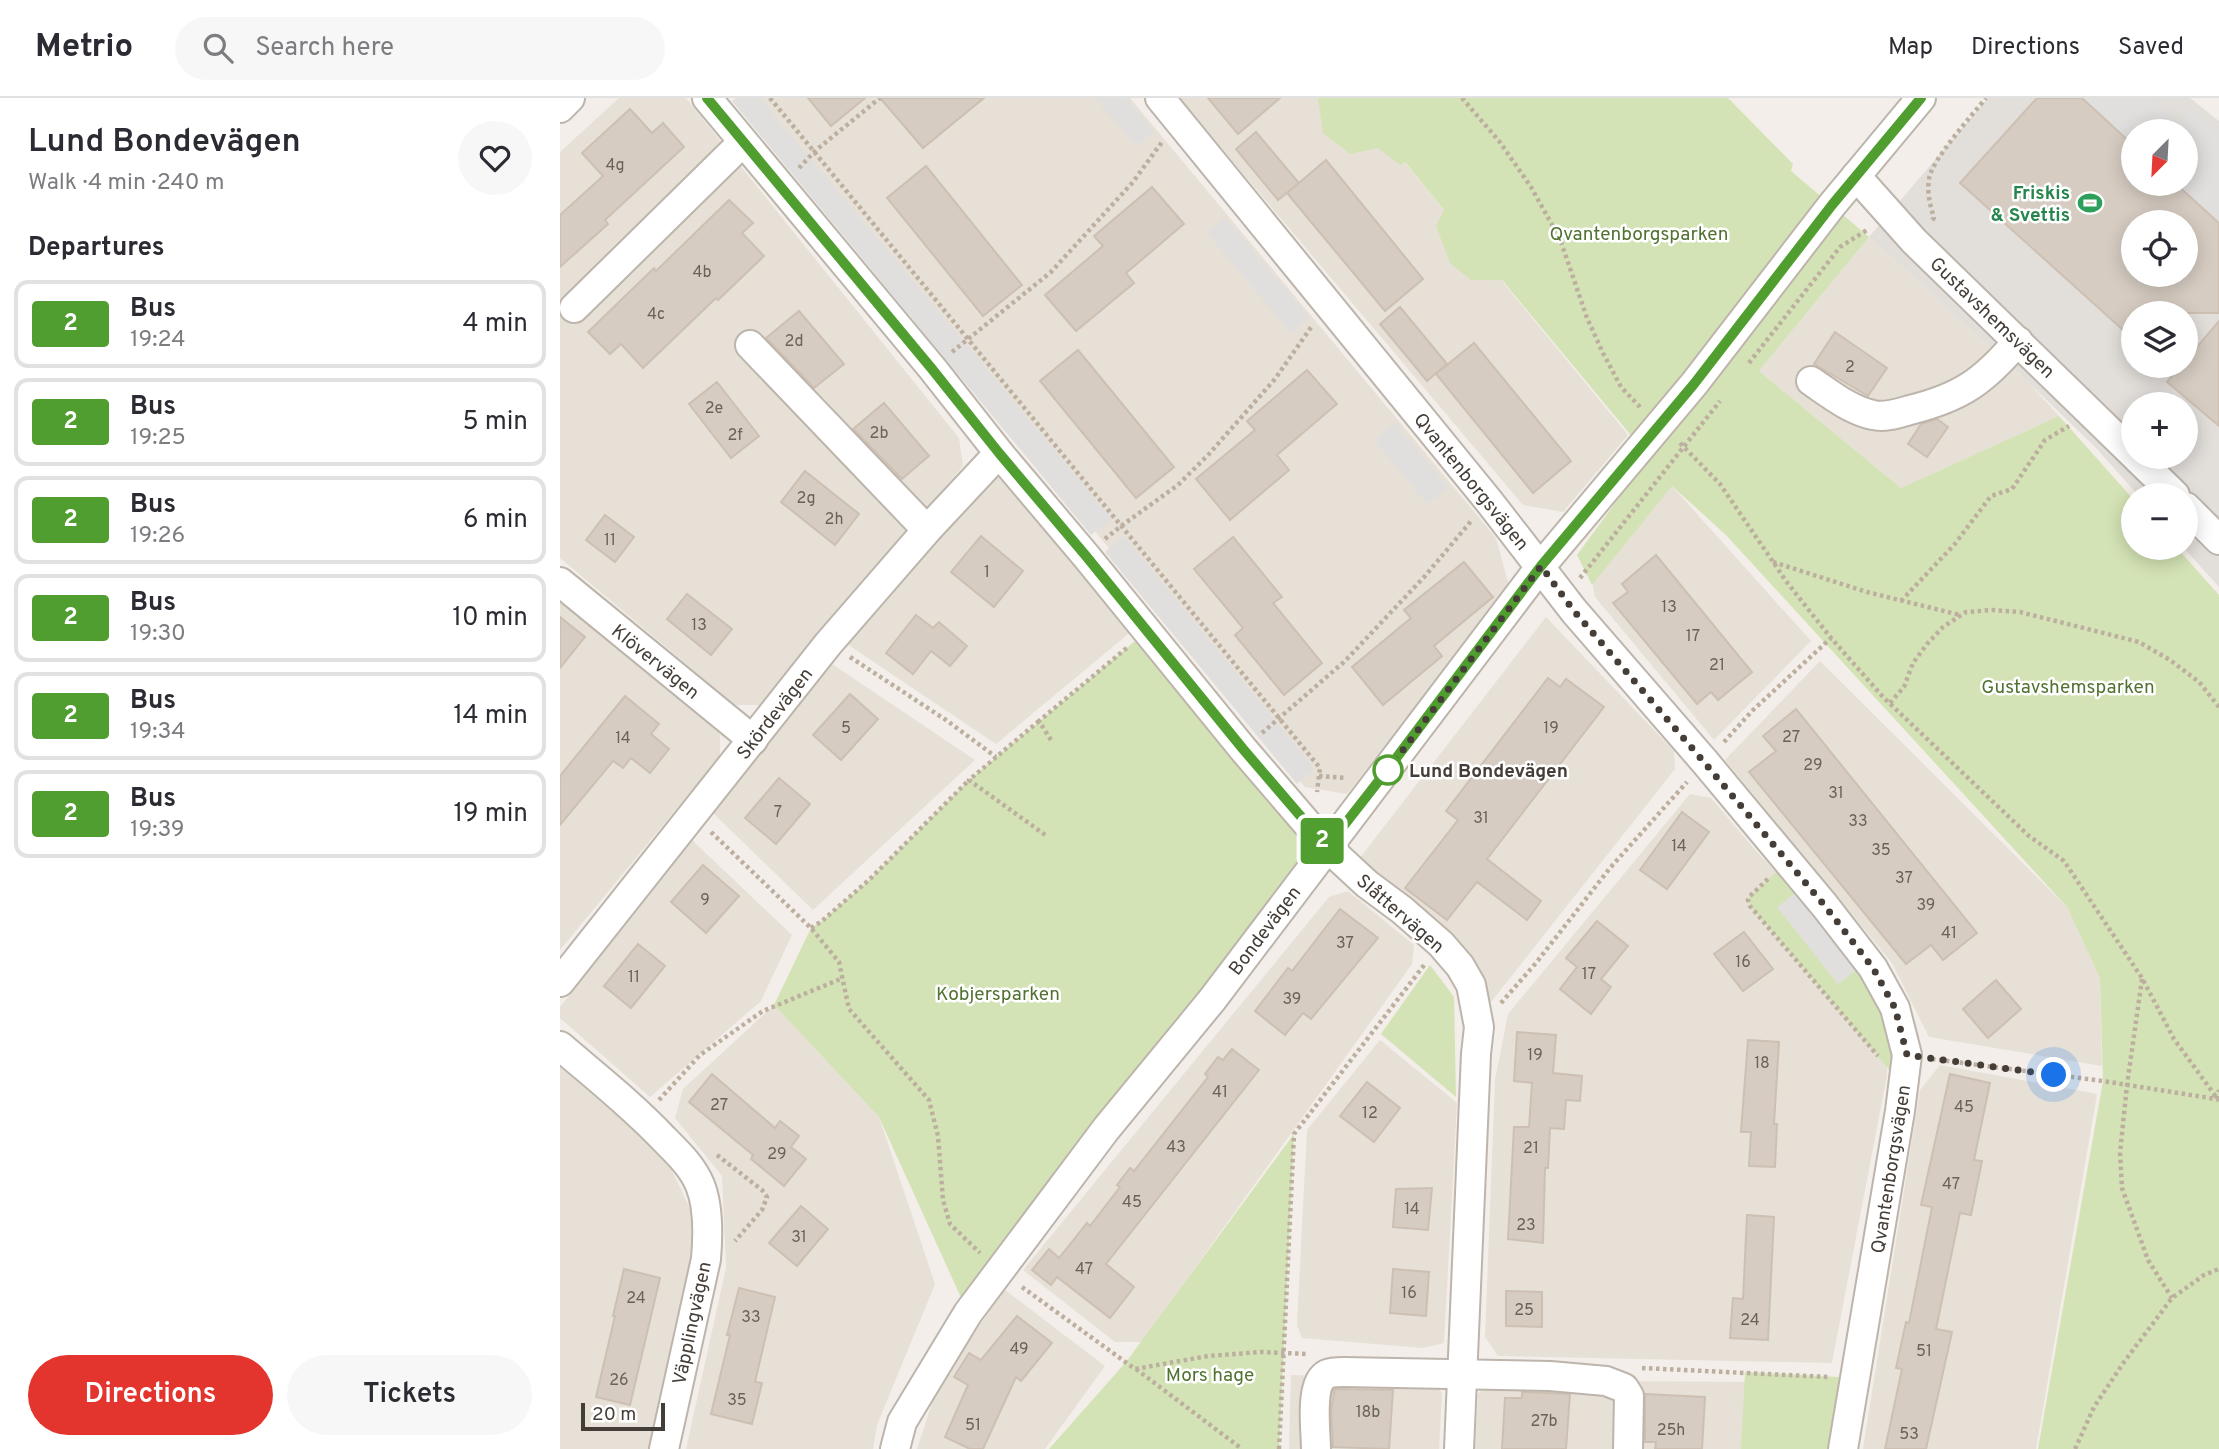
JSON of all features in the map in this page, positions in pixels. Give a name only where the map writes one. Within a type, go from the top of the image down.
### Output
[{"type":"street","points":[[560,108],[570,98]]},
{"type":"street","name":"Slåttervägen","points":[[707,98],[1318,837],[1367,884],[1441,944],[1471,985],[1479,1027],[1459,1449]]},
{"type":"street","name":"Qvantenborgsvägen","points":[[1160,98],[1565,598],[1825,906],[1873,968],[1895,1008],[1907,1055],[1857,1378],[1843,1449]]},
{"type":"street","name":"Bondevägen","points":[[895,1449],[902,1422],[968,1313],[1106,1129],[1212,1000],[1318,837],[1388,769],[1541,566],[1694,384],[1856,176],[1921,98]]},
{"type":"street","points":[[575,308],[743,142]]},
{"type":"street","name":"Gustavshemsvägen","points":[[1856,176],[1914,240],[2121,441]]},
{"type":"street","points":[[1811,381],[1857,411],[1876,416],[1897,414],[1930,405],[1967,389],[1995,368],[2018,341]]},
{"type":"street","points":[[750,345],[928,530]]},
{"type":"street","name":"Skördevägen","points":[[560,982],[828,644],[999,453]]},
{"type":"street","name":"Gustavshemsvägen","points":[[2149,469],[2163,483]]},
{"type":"street","points":[[2198,518],[2219,540]]},
{"type":"street","name":"Klövervägen","points":[[560,582],[753,740]]},
{"type":"street","name":"Väpplingvägen","points":[[560,1046],[644,1118],[691,1167],[701,1187],[708,1240],[706,1259],[664,1449]]},
{"type":"street","points":[[1316,1449],[1315,1389],[1328,1374],[1344,1372],[1550,1376],[1618,1384],[1625,1388],[1629,1396],[1628,1449]]},
{"type":"path","points":[[770,98],[1320,768],[1318,837]]},
{"type":"path","points":[[781,186],[815,151],[880,98]]},
{"type":"path","points":[[1462,98],[1499,141],[1531,187],[1560,239],[1587,318],[1621,387],[1658,426],[1685,446],[1720,484],[1772,561],[1831,638],[1890,703],[2029,836],[2064,861],[2142,978],[2174,1039],[2218,1100]]},
{"type":"path","points":[[1934,218],[1930,203],[1929,177],[1935,164],[1986,98]]},
{"type":"path","points":[[932,369],[1051,272],[1133,182],[1178,120]]},
{"type":"path","points":[[1086,556],[1121,526],[1178,485],[1235,427],[1330,305]]},
{"type":"path","points":[[1901,601],[1954,545],[1991,496],[2011,489],[2045,440],[2064,431],[2088,409]]},
{"type":"path","points":[[1565,598],[1685,446]]},
{"type":"path","points":[[1243,749],[1345,661],[1424,576],[1488,500]]},
{"type":"path","points":[[1772,561],[1901,601],[1961,615]]},
{"type":"path","points":[[1890,703],[1904,687],[1913,663],[1943,628],[1966,612],[1993,610],[2020,612],[2138,642],[2170,660],[2199,682],[2219,707]]},
{"type":"path","points":[[811,928],[870,879],[969,780],[1147,631]]},
{"type":"path","points":[[1479,1027],[1536,963],[1610,869],[1704,762],[1752,711],[1831,638]]},
{"type":"path","points":[[828,644],[888,681],[996,757]]},
{"type":"path","points":[[1039,721],[1051,740]]},
{"type":"path","points":[[969,780],[1048,837]]},
{"type":"path","points":[[693,815],[811,928],[839,962],[849,1009],[929,1100],[939,1136],[943,1200],[950,1224],[1000,1271]]},
{"type":"path","points":[[1787,862],[1749,897],[1750,906],[1903,1086]]},
{"type":"path","points":[[1279,1449],[1294,1134],[1441,944]]},
{"type":"path","points":[[644,1118],[700,1055],[763,1011],[843,978]]},
{"type":"path","points":[[2142,978],[2120,1153],[2122,1188],[2148,1260],[2172,1298]]},
{"type":"path","points":[[1907,1055],[2218,1100]]},
{"type":"path","points":[[2218,1100],[2219,1090]]},
{"type":"path","points":[[2075,1449],[2094,1407],[2172,1298],[2204,1275],[2219,1269]]},
{"type":"path","points":[[1135,1369],[1242,1449]]},
{"type":"shaded area","points":[[619,98],[686,98],[959,438],[963,466],[766,705],[735,705],[560,558],[560,152]]},
{"type":"shaded area","points":[[736,98],[760,98],[1112,519],[1091,535],[732,101]]},
{"type":"shaded area","points":[[739,98],[1130,98],[1496,538],[1509,586],[1347,794],[1305,787]]},
{"type":"shaded area","points":[[1095,98],[1126,98],[1154,131],[1136,146]]},
{"type":"shaded area","points":[[1179,98],[1352,98],[1628,435],[1563,512],[1523,505]]},
{"type":"shaded area","points":[[1988,98],[2190,98],[2219,121],[2219,587],[2195,560],[2198,560],[2198,483],[2127,483],[2096,448],[1869,237]]},
{"type":"shaded area","points":[[2082,98],[2153,98],[2176,119],[2121,119],[2121,133]]},
{"type":"shaded area","points":[[2191,107],[2219,132],[2219,222],[2190,196],[2198,196],[2198,119],[2180,119]]},
{"type":"shaded area","points":[[1225,218],[1310,318],[1291,333],[1207,233]]},
{"type":"shaded area","points":[[1869,237],[2028,382],[2059,416],[1901,488],[1759,371]]},
{"type":"shaded area","points":[[1395,423],[1448,487],[1427,504],[1374,440]]},
{"type":"shaded area","points":[[998,469],[1133,630],[996,744],[844,642]]},
{"type":"shaded area","points":[[1672,486],[1811,641],[1714,740],[1595,597],[1591,574]]},
{"type":"shaded area","points":[[1124,536],[1315,769],[1297,784],[1105,552]]},
{"type":"shaded area","points":[[560,602],[720,734],[720,756],[560,950]]},
{"type":"shaded area","points":[[1546,617],[1674,751],[1675,769],[1491,1002],[1464,949],[1359,859]]},
{"type":"shaded area","points":[[1820,661],[2067,907],[2100,978],[2102,1066],[1929,1037],[1892,963],[1725,760]]},
{"type":"shaded area","points":[[829,662],[975,760],[813,910],[711,811]]},
{"type":"shaded area","points":[[1690,794],[1711,798],[1807,905],[1888,1031],[1887,1075],[1832,1363],[1498,1356],[1485,1337],[1495,1080],[1508,1014]]},
{"type":"shaded area","points":[[692,840],[792,935],[761,1001],[650,1097],[560,1018],[560,1007]]},
{"type":"shaded area","points":[[1348,891],[1414,945],[1412,964],[1142,1342],[1115,1342],[1023,1270],[1329,897]]},
{"type":"shaded area","points":[[1798,891],[1859,968],[1838,984],[1777,907]]},
{"type":"shaded area","points":[[774,1005],[879,1117],[935,1284],[877,1425],[873,1449],[686,1449],[726,1268],[722,1176],[675,1118],[683,1089]]},
{"type":"shaded area","points":[[1380,1040],[1457,1103],[1444,1343],[1423,1348],[1302,1338],[1297,1325],[1307,1130]]},
{"type":"shaded area","points":[[1940,1065],[2097,1094],[2036,1449],[1863,1449],[1920,1090]]},
{"type":"shaded area","points":[[560,1067],[666,1158],[701,1232],[650,1449],[560,1449]]},
{"type":"shaded area","points":[[1004,1289],[1105,1366],[1045,1449],[917,1449],[936,1391]]},
{"type":"shaded area","points":[[1291,1375],[1436,1380],[1442,1395],[1439,1449],[1289,1449]]},
{"type":"shaded area","points":[[1492,1380],[1750,1382],[1745,1449],[1475,1449],[1478,1394]]},
{"type":"green space","name":"Gustavshemsparken","points":[[1318,98],[1728,98],[1793,164],[1791,171],[1869,237],[1759,371],[1901,488],[2059,416],[2121,486],[2121,560],[2188,560],[2219,595],[2219,1449],[2038,1449],[2103,1081],[2100,978],[2067,907],[1726,535],[1672,486],[1592,585],[1577,555],[1649,457],[1502,280],[1471,280],[1450,263],[1436,226],[1444,210],[1405,162],[1400,165],[1378,148],[1350,154],[1323,133]]},
{"type":"green space","name":"Kobjersparken","points":[[1147,631],[1327,847],[968,1313],[879,1117],[774,1005],[811,928],[870,879],[969,780]]},
{"type":"green space","points":[[1787,862],[1873,968],[1903,1086],[1750,906],[1749,897]]},
{"type":"green space","points":[[1430,965],[1454,997],[1456,1097],[1381,1034]]},
{"type":"green space","name":"Mors hage","points":[[1294,1134],[1279,1449],[1049,1449],[1126,1362]]},
{"type":"green space","points":[[1745,1372],[1857,1378],[1843,1449],[1741,1449]]},
{"type":"building","points":[[808,98],[865,98],[831,126]]},
{"type":"building","points":[[880,98],[984,98],[923,148]]},
{"type":"building","points":[[1208,98],[1280,98],[1238,134]]},
{"type":"building","name":"Friskis & Svettis","points":[[2037,98],[2082,98],[2121,134],[2121,196],[2189,196],[2219,223],[2219,313],[2198,313],[2198,301],[2121,301],[2121,328],[1960,183]]},
{"type":"building","points":[[630,109],[652,133],[663,123],[684,147],[605,220],[608,224],[560,267],[560,215],[603,176],[582,153]]},
{"type":"building","points":[[1256,132],[1299,183],[1278,200],[1236,149]]},
{"type":"building","points":[[1326,160],[1423,279],[1385,311],[1287,193]]},
{"type":"building","points":[[926,166],[1022,285],[983,316],[887,198]]},
{"type":"building","points":[[1152,187],[1184,224],[1126,273],[1134,283],[1076,331],[1045,295],[1103,246],[1094,236]]},
{"type":"building","points":[[729,200],[753,223],[742,233],[764,256],[643,368],[621,344],[610,354],[588,332]]},
{"type":"building","points":[[1400,307],[1447,364],[1427,381],[1380,324]]},
{"type":"building","points":[[799,311],[844,364],[814,388],[766,338]]},
{"type":"building","points":[[2219,321],[2219,426],[2198,408],[2198,392],[2179,392],[2167,382],[2170,378],[2198,378],[2198,346]]},
{"type":"building","points":[[1835,332],[1887,368],[1868,396],[1814,364]]},
{"type":"building","points":[[1474,343],[1571,461],[1533,493],[1436,374]]},
{"type":"building","points":[[1078,350],[1174,467],[1136,498],[1040,381]]},
{"type":"building","points":[[1307,370],[1337,404],[1277,455],[1289,470],[1230,520],[1196,479],[1255,430],[1247,421]]},
{"type":"building","points":[[717,382],[759,436],[731,458],[689,404]]},
{"type":"building","points":[[884,403],[929,456],[902,479],[853,429]]},
{"type":"building","points":[[1937,419],[1948,427],[1927,457],[1908,444],[1921,424]]},
{"type":"building","points":[[805,471],[859,514],[835,545],[781,502]]},
{"type":"building","points":[[605,515],[634,537],[615,562],[586,540]]},
{"type":"building","points":[[981,536],[1023,571],[994,607],[951,572]]},
{"type":"building","points":[[1233,537],[1282,597],[1273,603],[1322,663],[1284,695],[1235,635],[1243,628],[1194,569]]},
{"type":"building","points":[[1656,555],[1752,672],[1718,700],[1711,692],[1697,704],[1613,603],[1628,592],[1622,584]]},
{"type":"building","points":[[1464,562],[1493,597],[1434,646],[1442,656],[1383,705],[1352,667],[1411,618],[1404,610]]},
{"type":"building","points":[[687,594],[732,629],[711,655],[667,619]]},
{"type":"building","points":[[916,615],[933,628],[939,622],[967,646],[950,666],[931,651],[913,674],[886,653]]},
{"type":"building","points":[[560,617],[585,637],[560,668]]},
{"type":"building","points":[[1548,678],[1560,687],[1566,679],[1604,707],[1487,859],[1541,901],[1527,920],[1477,882],[1447,920],[1405,888],[1458,820],[1446,811]]},
{"type":"building","points":[[850,694],[878,719],[841,760],[813,735]]},
{"type":"building","points":[[625,696],[659,724],[651,734],[669,749],[650,773],[631,758],[623,768],[613,761],[560,825],[560,776]]},
{"type":"building","points":[[1796,709],[1977,933],[1943,960],[1931,945],[1906,964],[1749,772],[1776,751],[1763,736]]},
{"type":"building","points":[[779,778],[810,804],[776,844],[745,818]]},
{"type":"building","points":[[1682,812],[1709,832],[1667,889],[1640,870]]},
{"type":"building","points":[[703,865],[739,896],[706,933],[671,902]]},
{"type":"building","points":[[1340,909],[1378,938],[1311,1019],[1303,1013],[1285,1035],[1255,1011],[1288,968],[1292,971]]},
{"type":"building","points":[[1597,921],[1628,946],[1601,979],[1611,987],[1591,1014],[1560,989],[1577,967],[1566,958]]},
{"type":"building","points":[[1744,932],[1773,969],[1743,991],[1714,954]]},
{"type":"building","points":[[638,944],[665,966],[631,1008],[604,986]]},
{"type":"building","points":[[1996,980],[2021,1009],[1988,1038],[1963,1009]]},
{"type":"building","points":[[1517,1032],[1556,1035],[1553,1073],[1582,1076],[1580,1101],[1566,1100],[1564,1129],[1550,1128],[1548,1168],[1545,1168],[1543,1243],[1508,1239],[1514,1127],[1529,1127],[1532,1083],[1514,1081]]},
{"type":"building","points":[[1748,1040],[1779,1042],[1774,1124],[1777,1124],[1775,1167],[1749,1166],[1751,1132],[1741,1132]]},
{"type":"building","points":[[1232,1049],[1259,1070],[1106,1264],[1134,1287],[1110,1318],[1057,1277],[1051,1285],[1032,1270],[1049,1249],[1059,1258],[1087,1223],[1090,1226],[1120,1187],[1117,1185],[1130,1168],[1134,1171],[1208,1077],[1205,1074],[1218,1057],[1223,1060]]},
{"type":"building","points":[[712,1074],[775,1128],[780,1121],[799,1136],[791,1147],[806,1159],[784,1186],[751,1159],[753,1155],[689,1102]]},
{"type":"building","points":[[1950,1074],[1990,1083],[1974,1160],[1982,1161],[1971,1215],[1960,1213],[1936,1329],[1952,1332],[1926,1449],[1885,1449],[1902,1369],[1896,1368],[1906,1322],[1909,1323],[1932,1207],[1921,1205]]},
{"type":"building","points":[[1367,1082],[1400,1108],[1374,1142],[1340,1116]]},
{"type":"building","points":[[1432,1188],[1428,1230],[1393,1227],[1396,1189]]},
{"type":"building","points":[[801,1206],[828,1229],[797,1266],[769,1243]]},
{"type":"building","points":[[1747,1215],[1774,1217],[1768,1340],[1730,1338],[1733,1298],[1743,1299]]},
{"type":"building","points":[[624,1269],[660,1278],[630,1405],[596,1397]]},
{"type":"building","points":[[1393,1269],[1429,1272],[1426,1316],[1390,1313]]},
{"type":"building","points":[[739,1288],[775,1297],[755,1382],[762,1383],[752,1424],[711,1414]]},
{"type":"building","points":[[1506,1291],[1542,1292],[1542,1327],[1506,1326]]},
{"type":"building","points":[[1017,1316],[1052,1343],[1021,1381],[1016,1377],[983,1449],[970,1449],[945,1437],[968,1385],[954,1377],[969,1353],[981,1360]]},
{"type":"building","points":[[1335,1389],[1393,1390],[1389,1449],[1333,1447],[1331,1409]]},
{"type":"building","points":[[1522,1392],[1570,1394],[1566,1449],[1502,1449],[1505,1398],[1522,1398]]},
{"type":"building","points":[[1645,1394],[1705,1397],[1702,1449],[1655,1449],[1656,1442],[1645,1442]]},
{"type":"bus line","name":"2","points":[[707,98],[1243,749],[1327,847],[1541,566],[1694,384],[1832,205],[1921,98]]},
{"type":"place","name":"Friskis & Svettis","points":[[2090,203]]},
{"type":"place","name":"Lund Bondevägen","points":[[1388,770]]},
{"type":"route","points":[[1388,770],[1541,566],[1574,611],[1825,906],[1873,968],[1895,1008],[1907,1055],[2054,1075]]},
{"type":"park label","name":"Qvantenborgsparken","points":[[1639,233]]}]
